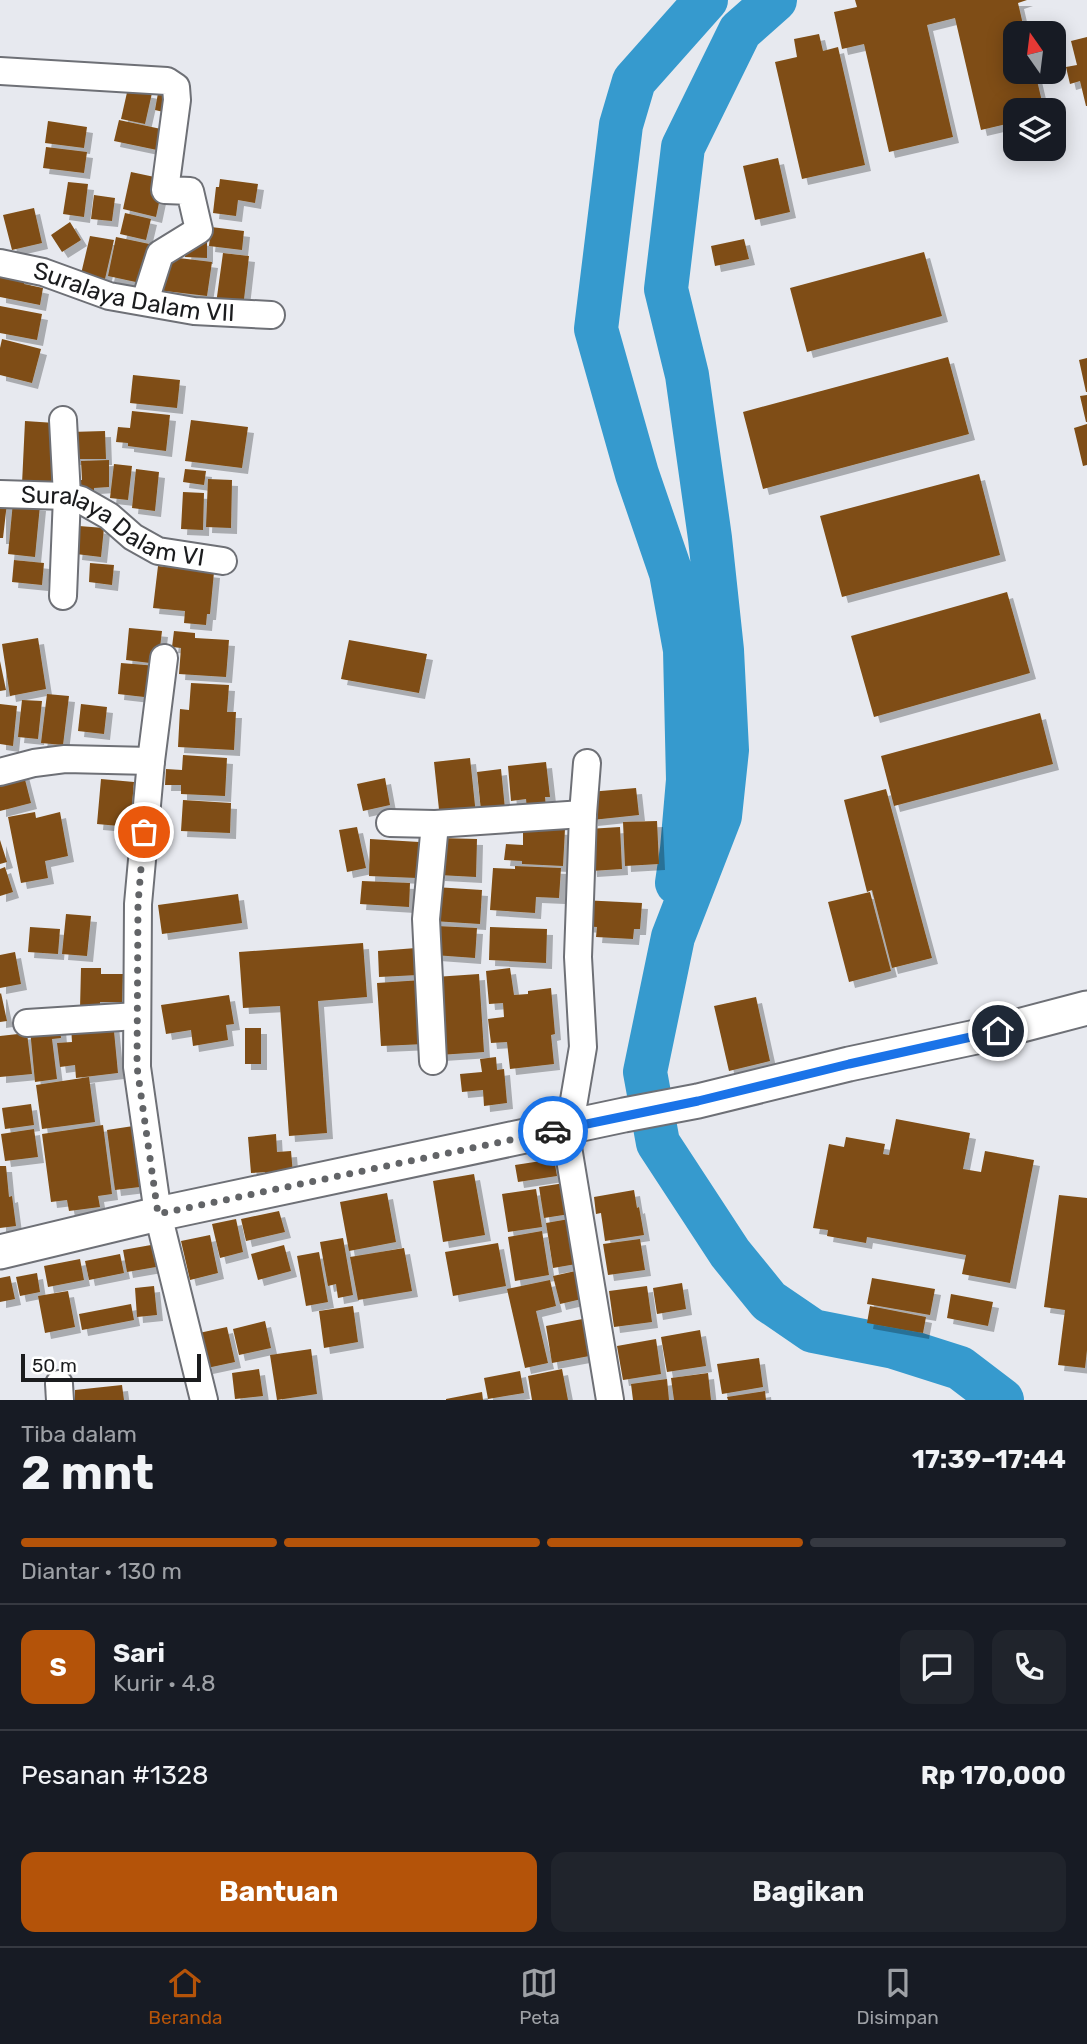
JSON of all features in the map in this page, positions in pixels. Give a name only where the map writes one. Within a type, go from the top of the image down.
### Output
[{"type":"street","points":[[0,71],[167,81],[176,87],[177,100],[165,190],[190,191],[199,230],[160,254],[145,301]]},
{"type":"street","name":"Suralaya Dalam VII","points":[[0,263],[43,272],[109,296],[194,311],[271,315]]},
{"type":"street","points":[[63,420],[67,496],[63,596]]},
{"type":"street","name":"Suralaya Dalam VI","points":[[0,494],[67,496],[81,500],[109,516],[132,537],[158,551],[223,561]]},
{"type":"street","points":[[164,658],[151,761],[138,904],[137,1067],[158,1214],[204,1400]]},
{"type":"street","points":[[0,772],[34,763],[65,759],[151,761]]},
{"type":"street","points":[[587,763],[578,957],[583,1047],[572,1112],[565,1129],[610,1400]]},
{"type":"street","points":[[390,822],[435,824],[583,814]]},
{"type":"street","points":[[433,1061],[426,919],[435,824]]},
{"type":"street","points":[[0,1252],[158,1214],[698,1101],[849,1064],[976,1037],[1087,1008]]},
{"type":"street","points":[[27,1023],[137,1016]]},
{"type":"building","points":[[855,0],[1027,0],[1018,3],[1022,21],[1003,21],[1003,84],[1038,84],[1041,98],[1003,98],[1003,125],[981,130],[955,18],[927,25],[953,137],[889,152],[864,44],[842,49],[834,12],[857,7]]},
{"type":"building","points":[[819,34],[823,51],[838,47],[865,165],[802,179],[775,62],[797,57],[794,39]]},
{"type":"building","points":[[1087,37],[1087,106],[1080,81],[1070,84],[1066,67],[1077,65],[1071,41]]},
{"type":"building","points":[[128,88],[152,93],[145,124],[121,119]]},
{"type":"building","points":[[158,93],[176,97],[172,114],[155,110]]},
{"type":"building","points":[[119,120],[161,129],[157,150],[114,141]]},
{"type":"building","points":[[48,121],[87,127],[84,148],[45,143]]},
{"type":"building","points":[[46,147],[87,152],[84,173],[43,168]]},
{"type":"building","points":[[778,158],[790,212],[755,220],[743,166]]},
{"type":"building","points":[[131,172],[164,179],[156,217],[123,209]]},
{"type":"building","points":[[220,179],[258,184],[255,203],[238,200],[236,216],[213,213],[216,187],[219,187]]},
{"type":"building","points":[[68,182],[88,184],[84,217],[63,214]]},
{"type":"building","points":[[94,195],[115,198],[112,221],[91,219]]},
{"type":"building","points":[[34,208],[42,243],[12,250],[3,215]]},
{"type":"building","points":[[125,213],[151,219],[146,240],[120,234]]},
{"type":"building","points":[[70,222],[81,240],[62,252],[51,235]]},
{"type":"building","points":[[211,227],[244,231],[242,250],[209,246]]},
{"type":"building","points":[[90,236],[114,240],[105,279],[81,274]]},
{"type":"building","points":[[116,237],[154,245],[145,284],[108,276]]},
{"type":"building","points":[[186,239],[207,240],[207,258],[185,257]]},
{"type":"building","points":[[744,239],[749,259],[715,266],[711,246]]},
{"type":"building","points":[[924,252],[942,316],[807,352],[790,288]]},
{"type":"building","points":[[223,253],[249,256],[243,308],[216,304]]},
{"type":"building","points":[[162,256],[212,262],[207,296],[157,290]]},
{"type":"building","points":[[0,267],[26,272],[24,284],[43,288],[40,305],[0,297]]},
{"type":"building","points":[[0,306],[42,314],[37,340],[0,333]]},
{"type":"building","points":[[2,339],[41,349],[32,383],[0,375]]},
{"type":"building","points":[[948,357],[969,434],[763,489],[743,412]]},
{"type":"building","points":[[1087,358],[1087,392],[1086,392],[1079,360]]},
{"type":"building","points":[[133,375],[180,380],[177,408],[130,403]]},
{"type":"building","points":[[1087,395],[1087,422],[1086,422],[1080,396]]},
{"type":"building","points":[[132,411],[170,415],[166,451],[116,442],[118,427],[130,428]]},
{"type":"building","points":[[191,420],[248,427],[242,468],[185,461]]},
{"type":"building","points":[[25,421],[55,423],[64,482],[53,481],[53,485],[22,484]]},
{"type":"building","points":[[1087,424],[1087,465],[1083,466],[1074,428]]},
{"type":"building","points":[[105,431],[106,459],[71,459],[70,432]]},
{"type":"building","points":[[109,460],[109,487],[94,488],[94,495],[72,495],[72,480],[82,480],[81,461]]},
{"type":"building","points":[[114,464],[132,466],[128,500],[110,498]]},
{"type":"building","points":[[136,469],[159,472],[155,511],[132,508]]},
{"type":"building","points":[[185,469],[206,471],[204,485],[183,482]]},
{"type":"building","points":[[979,474],[1000,555],[842,597],[820,516]]},
{"type":"building","points":[[208,479],[232,480],[231,528],[206,527]]},
{"type":"building","points":[[183,492],[204,493],[203,530],[181,529]]},
{"type":"building","points":[[0,502],[7,503],[3,538],[0,538]]},
{"type":"building","points":[[13,502],[40,505],[35,557],[8,554]]},
{"type":"building","points":[[79,526],[104,528],[101,557],[76,554]]},
{"type":"building","points":[[14,560],[44,563],[42,585],[12,582]]},
{"type":"building","points":[[90,563],[114,565],[112,585],[89,582]]},
{"type":"building","points":[[158,566],[214,572],[210,614],[207,614],[206,625],[184,623],[185,611],[153,608]]},
{"type":"building","points":[[1007,592],[1030,673],[874,717],[851,636]]},
{"type":"building","points":[[129,628],[162,631],[158,664],[126,660]]},
{"type":"building","points":[[174,631],[195,633],[195,638],[229,640],[226,677],[179,674],[181,648],[172,647]]},
{"type":"building","points":[[38,638],[46,689],[10,696],[2,644]]},
{"type":"building","points":[[349,640],[427,654],[419,693],[341,679]]},
{"type":"building","points":[[0,661],[6,690],[0,691]]},
{"type":"building","points":[[121,663],[157,666],[153,698],[118,694]]},
{"type":"building","points":[[191,683],[229,685],[227,712],[236,712],[234,750],[178,747],[180,709],[189,710]]},
{"type":"building","points":[[47,694],[69,696],[63,745],[41,743]]},
{"type":"building","points":[[22,700],[42,701],[38,739],[18,737]]},
{"type":"building","points":[[0,704],[17,706],[13,746],[0,744]]},
{"type":"building","points":[[81,704],[107,707],[104,734],[78,731]]},
{"type":"building","points":[[1040,713],[1053,764],[894,806],[881,756]]},
{"type":"building","points":[[183,755],[227,758],[225,796],[181,794],[181,785],[165,785],[166,769],[182,770]]},
{"type":"building","points":[[470,758],[476,815],[440,819],[434,762]]},
{"type":"building","points":[[546,762],[550,797],[545,797],[546,807],[527,809],[526,799],[511,801],[508,766]]},
{"type":"building","points":[[22,768],[31,803],[0,811],[0,774]]},
{"type":"building","points":[[501,769],[505,809],[481,811],[477,772]]},
{"type":"building","points":[[385,778],[390,805],[363,811],[357,784]]},
{"type":"building","points":[[101,779],[134,782],[130,827],[97,824]]},
{"type":"building","points":[[636,788],[639,815],[592,820],[589,792]]},
{"type":"building","points":[[886,789],[932,958],[892,968],[872,890],[867,892],[844,800]]},
{"type":"building","points":[[183,800],[231,803],[230,833],[181,831]]},
{"type":"building","points":[[35,812],[36,818],[60,812],[68,856],[45,861],[48,878],[21,883],[8,817]]},
{"type":"building","points":[[657,821],[659,864],[625,866],[623,822]]},
{"type":"building","points":[[357,827],[366,868],[347,872],[339,830]]},
{"type":"building","points":[[523,827],[565,829],[563,866],[522,864],[522,861],[504,860],[506,844],[523,845]]},
{"type":"building","points":[[620,827],[622,869],[591,871],[588,829]]},
{"type":"building","points":[[440,838],[477,839],[476,877],[439,875]]},
{"type":"building","points":[[370,839],[419,842],[417,878],[369,876]]},
{"type":"building","points":[[0,840],[7,862],[0,864]]},
{"type":"building","points":[[515,866],[561,868],[559,898],[536,897],[535,913],[490,910],[493,868],[515,869]]},
{"type":"building","points":[[5,867],[13,892],[0,896],[0,869]]},
{"type":"building","points":[[362,881],[410,883],[409,907],[360,904]]},
{"type":"building","points":[[435,887],[482,890],[480,924],[433,921]]},
{"type":"building","points":[[870,892],[891,971],[849,982],[828,902]]},
{"type":"building","points":[[238,894],[242,923],[162,934],[158,905]]},
{"type":"building","points":[[581,900],[642,903],[640,929],[634,929],[633,939],[596,937],[597,927],[580,926]]},
{"type":"building","points":[[66,914],[91,916],[87,956],[62,954]]},
{"type":"building","points":[[436,926],[477,928],[475,958],[434,955]]},
{"type":"building","points":[[30,927],[60,929],[58,954],[28,952]]},
{"type":"building","points":[[490,927],[547,929],[546,963],[489,960]]},
{"type":"building","points":[[363,943],[367,997],[318,1001],[327,1133],[289,1136],[280,1006],[243,1008],[239,952]]},
{"type":"building","points":[[416,948],[418,975],[379,977],[378,951]]},
{"type":"building","points":[[15,952],[21,984],[0,988],[0,955]]},
{"type":"building","points":[[81,968],[101,968],[101,974],[123,974],[122,1002],[100,1002],[100,1009],[80,1009]]},
{"type":"building","points":[[510,968],[514,995],[551,988],[555,1034],[551,1035],[554,1064],[510,1069],[507,1042],[491,1043],[488,1019],[504,1017],[503,1003],[489,1004],[486,971]]},
{"type":"building","points":[[479,974],[484,1052],[439,1055],[435,977]]},
{"type":"building","points":[[422,980],[425,1044],[381,1046],[377,983]]},
{"type":"building","points":[[0,994],[7,1021],[0,1022]]},
{"type":"building","points":[[229,995],[234,1024],[226,1025],[228,1040],[193,1046],[191,1030],[166,1034],[161,1005]]},
{"type":"building","points":[[756,997],[770,1061],[729,1071],[714,1006]]},
{"type":"building","points":[[113,1021],[118,1073],[76,1078],[75,1065],[60,1067],[57,1043],[72,1042],[71,1026]]},
{"type":"building","points":[[60,1026],[61,1038],[52,1039],[57,1079],[35,1082],[30,1029]]},
{"type":"building","points":[[245,1028],[261,1028],[261,1064],[245,1064]]},
{"type":"building","points":[[27,1033],[32,1074],[0,1077],[0,1036]]},
{"type":"building","points":[[496,1057],[497,1070],[504,1069],[507,1103],[484,1106],[483,1090],[462,1092],[460,1074],[482,1072],[480,1059]]},
{"type":"building","points":[[89,1077],[95,1122],[42,1129],[36,1085]]},
{"type":"building","points":[[31,1104],[34,1125],[5,1129],[2,1108]]},
{"type":"building","points":[[896,1119],[970,1133],[963,1169],[981,1172],[985,1151],[1034,1160],[1010,1283],[962,1274],[966,1255],[867,1237],[866,1243],[827,1236],[828,1230],[813,1228],[829,1144],[844,1147],[846,1137],[885,1144],[883,1154],[889,1155]]},
{"type":"building","points":[[103,1125],[112,1194],[98,1196],[100,1207],[69,1211],[67,1200],[51,1202],[42,1134]]},
{"type":"building","points":[[140,1125],[148,1186],[115,1190],[107,1130]]},
{"type":"building","points":[[34,1129],[38,1157],[5,1161],[1,1134]]},
{"type":"building","points":[[276,1134],[277,1152],[291,1151],[293,1174],[266,1176],[265,1172],[251,1173],[248,1137]]},
{"type":"building","points":[[554,1159],[557,1176],[518,1182],[515,1165]]},
{"type":"building","points":[[0,1166],[6,1166],[9,1197],[12,1196],[16,1226],[0,1228]]},
{"type":"building","points":[[474,1174],[485,1235],[443,1242],[433,1181]]},
{"type":"building","points":[[571,1182],[576,1213],[544,1218],[539,1187]]},
{"type":"building","points":[[536,1189],[542,1227],[508,1232],[502,1194]]},
{"type":"building","points":[[634,1190],[644,1235],[605,1241],[601,1213],[596,1214],[594,1197]]},
{"type":"building","points":[[387,1193],[396,1242],[349,1251],[340,1202]]},
{"type":"building","points":[[1059,1195],[1087,1198],[1085,1368],[1058,1365],[1065,1310],[1044,1307]]},
{"type":"building","points":[[279,1211],[285,1232],[246,1241],[241,1219]]},
{"type":"building","points":[[575,1218],[582,1263],[553,1268],[546,1223]]},
{"type":"building","points":[[236,1219],[243,1252],[220,1258],[212,1224]]},
{"type":"building","points":[[542,1231],[549,1275],[515,1281],[508,1237]]},
{"type":"building","points":[[210,1235],[218,1273],[190,1280],[181,1241]]},
{"type":"building","points":[[343,1238],[353,1295],[338,1298],[336,1284],[328,1286],[320,1242]]},
{"type":"building","points":[[640,1239],[645,1270],[608,1275],[603,1244]]},
{"type":"building","points":[[498,1243],[506,1286],[453,1296],[445,1252]]},
{"type":"building","points":[[151,1245],[156,1267],[127,1272],[123,1250]]},
{"type":"building","points":[[284,1245],[291,1271],[258,1280],[251,1254]]},
{"type":"building","points":[[404,1248],[412,1291],[358,1300],[350,1257]]},
{"type":"building","points":[[319,1252],[328,1302],[306,1306],[297,1256]]},
{"type":"building","points":[[120,1254],[124,1273],[89,1280],[85,1261]]},
{"type":"building","points":[[80,1259],[84,1280],[48,1287],[44,1266]]},
{"type":"building","points":[[580,1270],[586,1298],[560,1304],[553,1276]]},
{"type":"building","points":[[37,1273],[40,1292],[20,1296],[16,1277]]},
{"type":"building","points":[[10,1276],[15,1299],[0,1302],[0,1278]]},
{"type":"building","points":[[872,1278],[935,1289],[930,1315],[867,1304]]},
{"type":"building","points":[[550,1280],[556,1306],[536,1311],[548,1363],[525,1368],[507,1289]]},
{"type":"building","points":[[682,1283],[686,1309],[657,1314],[653,1288]]},
{"type":"building","points":[[154,1286],[157,1315],[137,1317],[135,1288]]},
{"type":"building","points":[[647,1286],[652,1322],[614,1327],[609,1291]]},
{"type":"building","points":[[68,1291],[75,1327],[45,1333],[38,1296]]},
{"type":"building","points":[[951,1294],[993,1302],[988,1326],[947,1318]]},
{"type":"building","points":[[131,1304],[134,1320],[82,1330],[79,1314]]},
{"type":"building","points":[[353,1306],[358,1342],[324,1348],[319,1311]]},
{"type":"building","points":[[870,1306],[926,1317],[923,1333],[867,1323]]},
{"type":"building","points":[[593,1317],[600,1354],[552,1363],[546,1326]]},
{"type":"building","points":[[265,1321],[271,1348],[239,1355],[233,1329]]},
{"type":"building","points":[[227,1327],[235,1362],[207,1368],[199,1333]]},
{"type":"building","points":[[700,1330],[706,1366],[667,1372],[661,1337]]},
{"type":"building","points":[[656,1339],[661,1374],[623,1380],[617,1346]]},
{"type":"building","points":[[311,1349],[317,1394],[277,1400],[270,1355]]},
{"type":"building","points":[[759,1358],[763,1387],[722,1394],[717,1364]]},
{"type":"building","points":[[259,1369],[263,1396],[235,1399],[232,1373]]},
{"type":"building","points":[[562,1369],[568,1400],[532,1400],[528,1376]]},
{"type":"building","points":[[520,1371],[524,1393],[488,1399],[484,1378]]},
{"type":"building","points":[[708,1373],[711,1400],[674,1400],[671,1378]]},
{"type":"building","points":[[667,1379],[669,1400],[633,1400],[631,1384]]},
{"type":"building","points":[[122,1385],[124,1400],[75,1400],[75,1390]]},
{"type":"building","points":[[765,1391],[766,1400],[728,1400],[727,1397]]},
{"type":"building","points":[[482,1392],[483,1400],[446,1400],[446,1399]]},
{"type":"waterway","points":[[677,883],[688,780],[685,650],[671,573],[637,474],[596,329],[621,125],[634,81],[706,0]]},
{"type":"waterway","points":[[775,0],[740,31],[683,147],[666,289],[687,375],[710,538],[722,650],[727,750],[720,816],[673,937],[645,1072],[658,1143],[730,1253],[769,1301],[813,1331],[894,1347],[960,1368],[1002,1400]]},
{"type":"way so far","points":[[144,832],[138,904],[137,1067],[158,1214],[553,1131]]},
{"type":"route","points":[[553,1131],[698,1101],[998,1031]]}]
